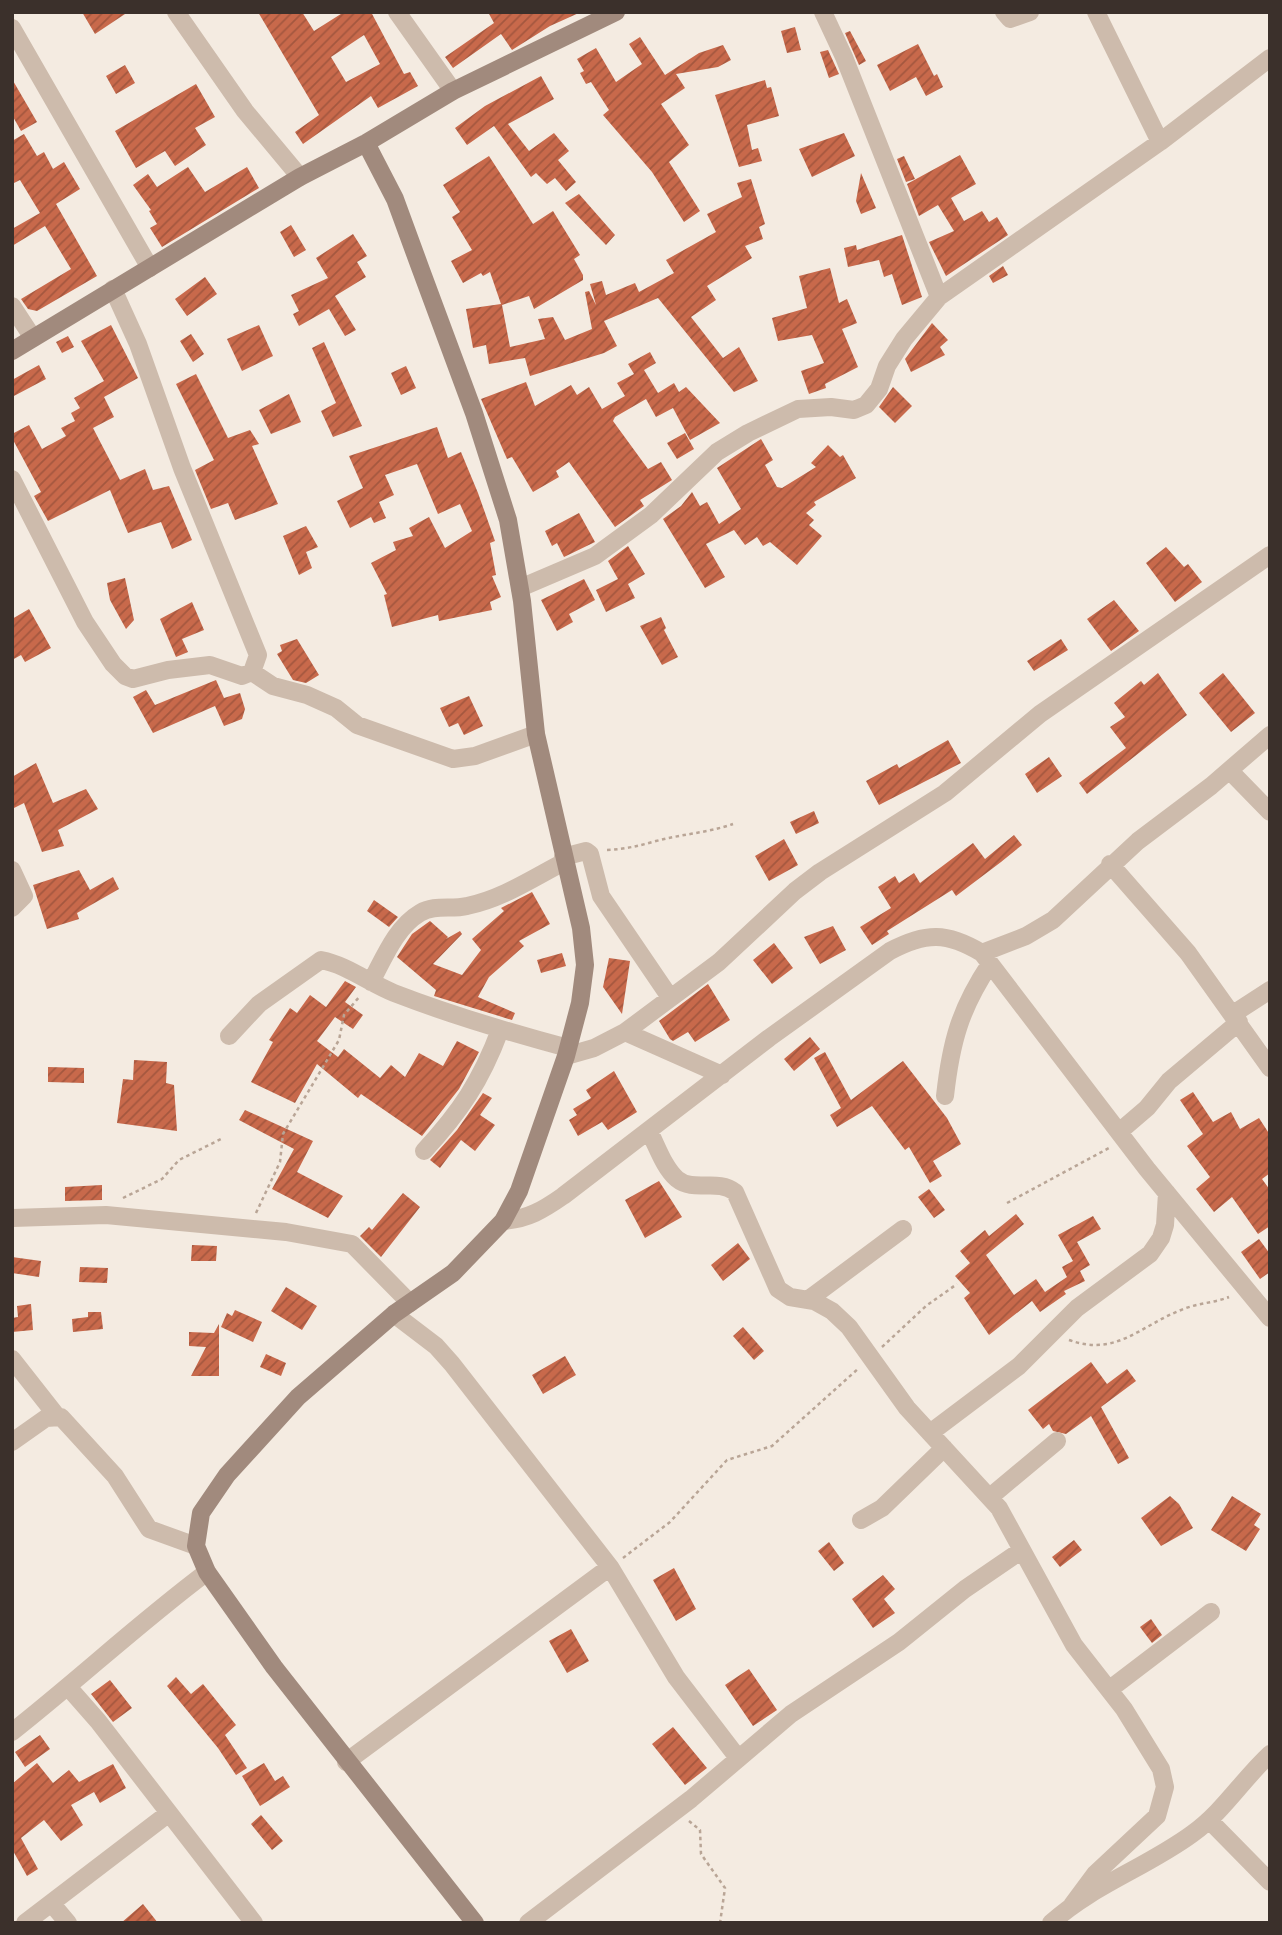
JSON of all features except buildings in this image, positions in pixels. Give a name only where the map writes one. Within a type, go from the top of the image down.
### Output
[{"type":"street","points":[[176,12],[245,111],[300,177]]},
{"type":"street","points":[[397,12],[453,91]]},
{"type":"street","points":[[12,351],[300,177],[366,143],[453,91],[616,12]]},
{"type":"street","points":[[823,12],[844,57],[939,297]]},
{"type":"street","points":[[1003,12],[1010,19],[1030,12]]},
{"type":"street","points":[[1096,12],[1160,142]]},
{"type":"street","points":[[12,28],[150,268]]},
{"type":"street","points":[[520,588],[595,556],[651,515],[695,470],[748,433],[798,409],[831,407],[854,410],[866,405],[879,389],[887,366],[904,339],[939,297],[1160,142],[1270,58]]},
{"type":"street","points":[[366,143],[394,199],[474,413],[508,520],[520,588],[536,734],[581,928],[585,965],[580,1003],[567,1052],[519,1191],[503,1221],[453,1273],[394,1314],[298,1396],[227,1475],[201,1513],[196,1546],[207,1572],[346,1762],[475,1923]]},
{"type":"street","points":[[12,479],[85,622],[113,664],[125,676],[133,679],[210,665],[242,676],[252,672],[258,654],[182,468],[138,344],[113,289]]},
{"type":"street","points":[[12,306],[33,338]]},
{"type":"street","points":[[229,1036],[259,1004],[313,963],[321,960],[451,1015],[567,1052],[594,1048],[625,1031],[669,996],[719,962],[795,891],[820,872],[945,793],[1040,713],[1270,555]]},
{"type":"street","points":[[252,672],[273,686],[307,695],[336,708],[358,725],[453,759],[475,757],[536,734]]},
{"type":"street","points":[[945,1096],[956,1026],[986,958],[1053,920],[1111,864],[1230,771],[1270,735]]},
{"type":"street","points":[[1230,771],[1270,812]]},
{"type":"street","points":[[369,981],[393,942],[409,921],[422,911],[436,907],[466,907],[502,895],[564,859],[586,851],[590,854],[601,896],[669,996]]},
{"type":"street","points":[[1111,864],[1181,944],[1270,1068]]},
{"type":"street","points":[[12,870],[24,895],[12,908]]},
{"type":"street","points":[[503,1221],[522,1219],[538,1213],[768,1038],[908,942],[941,936],[961,940],[986,958],[1121,1136],[1270,1318]]},
{"type":"street","points":[[1121,1136],[1169,1081],[1270,990]]},
{"type":"street","points":[[424,1151],[453,1120],[478,1084],[500,1030]]},
{"type":"street","points":[[625,1031],[722,1075]]},
{"type":"street","points":[[649,1131],[669,1170],[678,1180],[689,1186],[726,1185],[735,1192],[768,1271],[779,1289],[790,1297],[809,1299],[832,1311],[860,1340],[894,1392],[990,1497],[1074,1645],[1110,1689],[1161,1769],[1164,1795],[1157,1816],[1095,1874],[1072,1905]]},
{"type":"street","points":[[930,1433],[1019,1366],[1077,1308],[1150,1254],[1161,1238],[1165,1225],[1167,1193]]},
{"type":"street","points":[[12,1218],[106,1215],[352,1244],[410,1303]]},
{"type":"street","points":[[809,1299],[902,1229]]},
{"type":"street","points":[[394,1314],[436,1346],[452,1364],[611,1569],[676,1677],[738,1758]]},
{"type":"street","points":[[12,1359],[56,1415],[115,1476],[149,1529],[196,1546]]},
{"type":"street","points":[[12,1443],[36,1424],[56,1415]]},
{"type":"street","points":[[990,1497],[1057,1441]]},
{"type":"street","points":[[860,1520],[883,1508],[944,1448]]},
{"type":"street","points":[[528,1923],[681,1806],[791,1714],[899,1642],[965,1589],[1022,1550]]},
{"type":"street","points":[[346,1762],[611,1569]]},
{"type":"street","points":[[12,1732],[68,1688],[124,1637],[207,1572]]},
{"type":"street","points":[[1110,1689],[1211,1612]]},
{"type":"street","points":[[68,1688],[169,1812],[254,1923]]},
{"type":"street","points":[[1051,1923],[1072,1905],[1177,1844],[1210,1821],[1270,1754]]},
{"type":"street","points":[[25,1923],[169,1812]]},
{"type":"street","points":[[1210,1821],[1270,1882]]},
{"type":"street","points":[[52,1904],[68,1923]]},
{"type":"path","points":[[590,854],[705,834],[733,824]]},
{"type":"path","points":[[248,1230],[281,1162],[283,1134],[339,1040],[344,1015],[369,981]]},
{"type":"path","points":[[1007,1203],[1121,1136]]},
{"type":"path","points":[[106,1215],[131,1192],[162,1179],[179,1160],[223,1138]]},
{"type":"path","points":[[611,1569],[670,1522],[727,1460],[772,1446],[916,1314],[957,1284]]},
{"type":"path","points":[[1053,1332],[1095,1348],[1134,1334],[1158,1319],[1188,1307],[1249,1290]]},
{"type":"path","points":[[681,1806],[683,1813],[700,1830],[701,1854],[724,1888],[720,1923]]}]
